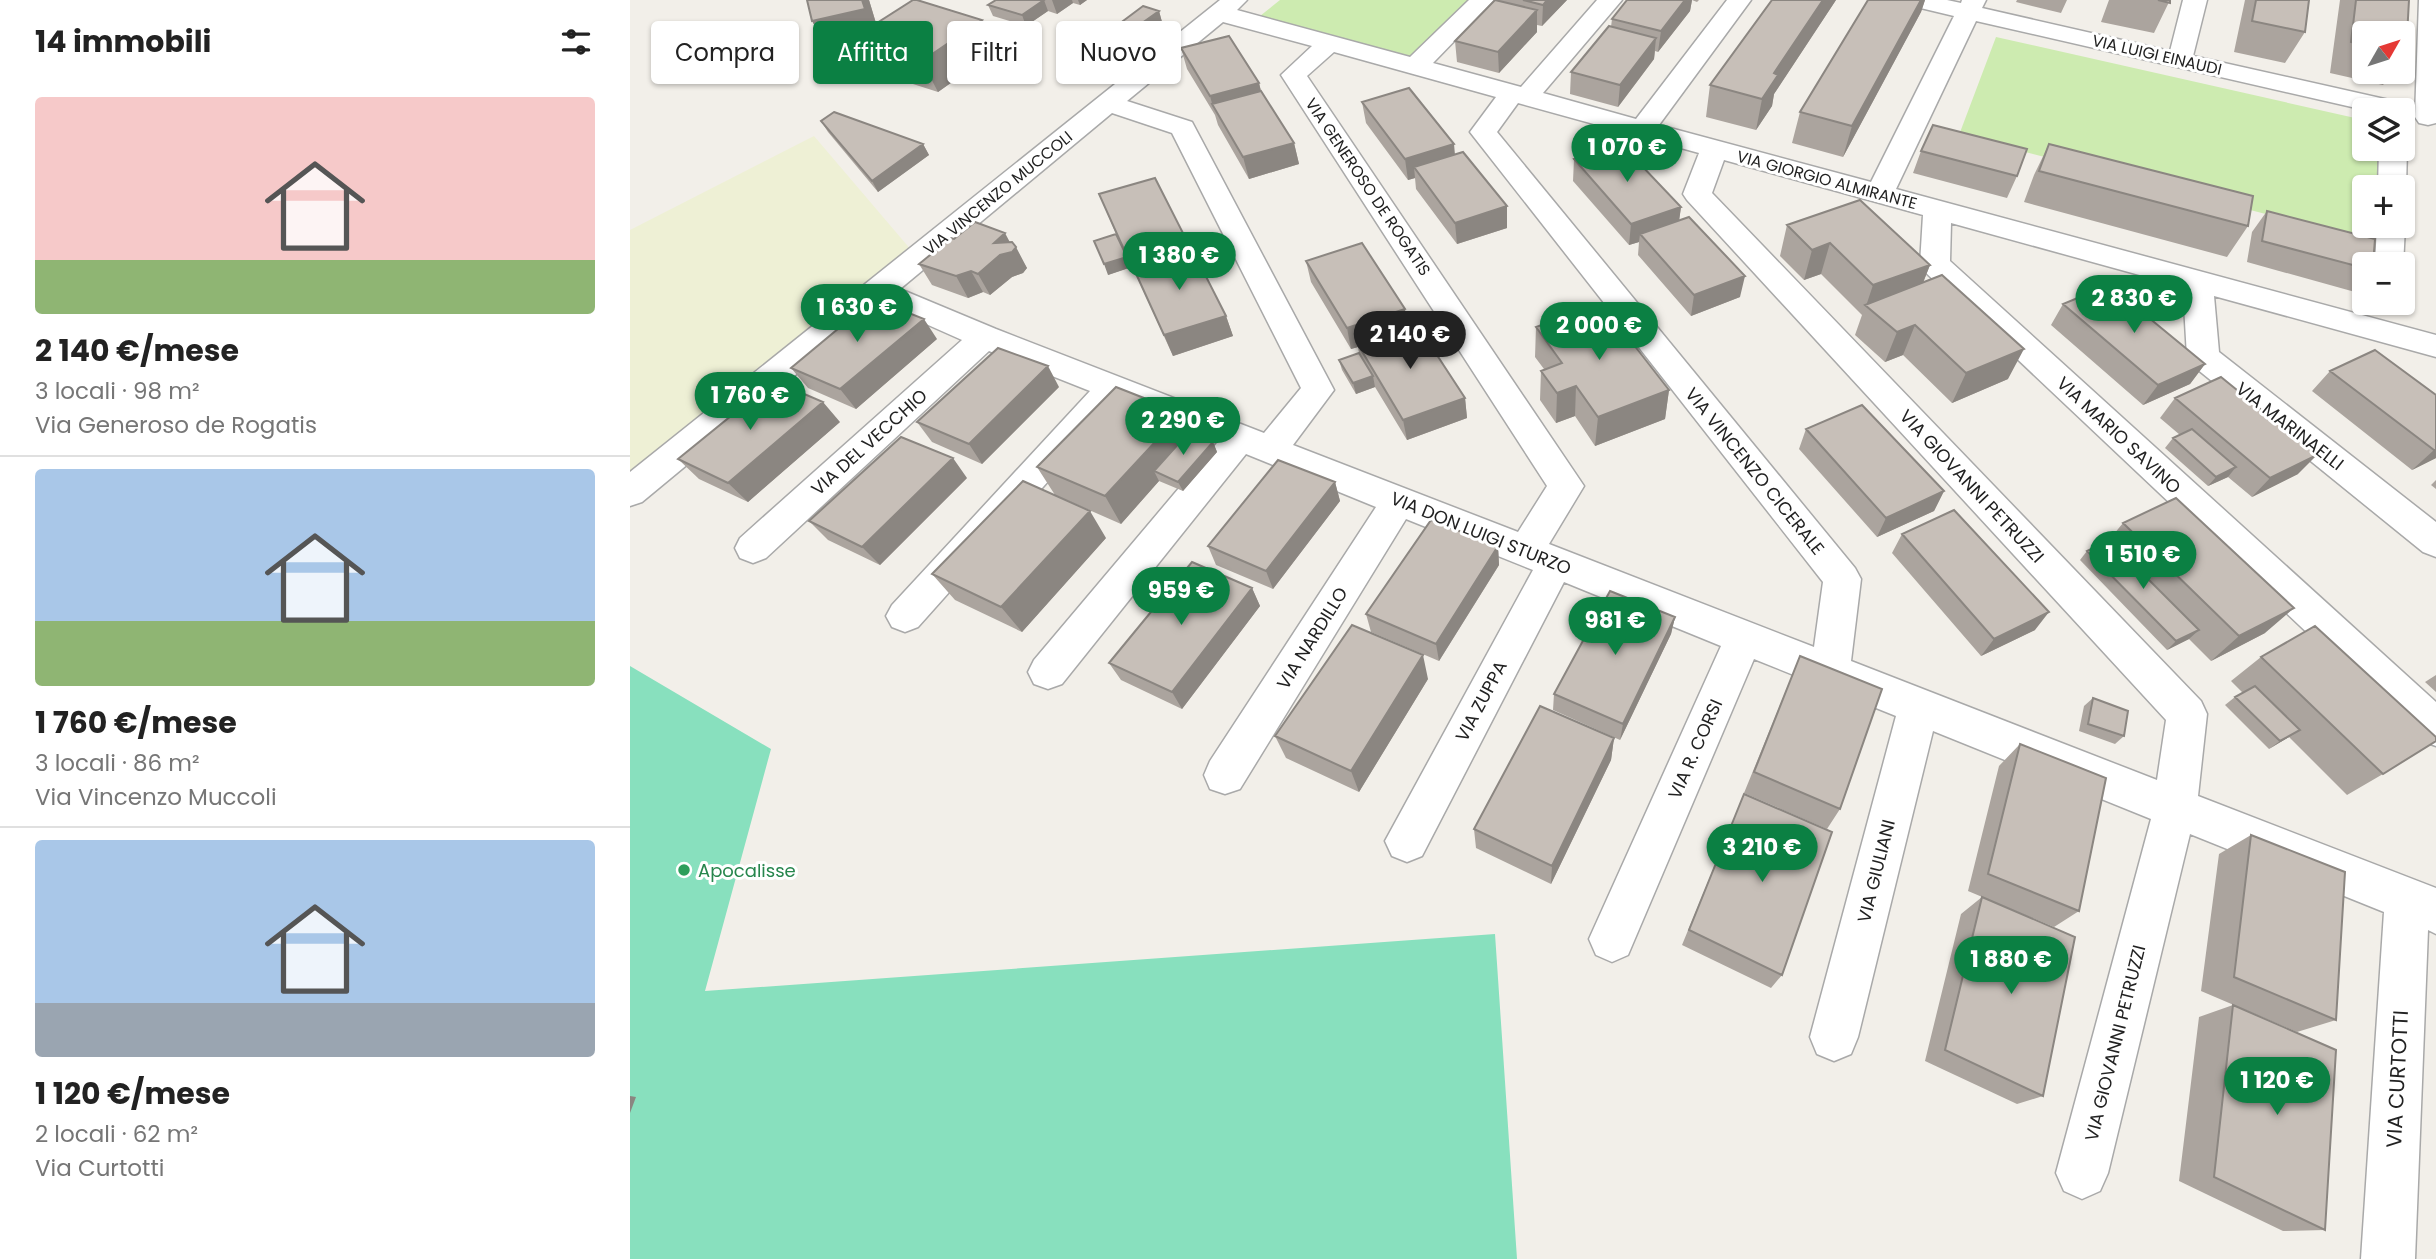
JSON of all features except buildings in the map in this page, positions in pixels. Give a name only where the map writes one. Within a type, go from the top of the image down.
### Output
[{"type":"street","points":[[1415,66],[1482,0]]},
{"type":"street","points":[[1519,95],[1611,0]]},
{"type":"street","points":[[1642,129],[1740,0]]},
{"type":"street","name":"VIA LUIGI EINAUDI","points":[[1916,0],[1971,6],[2180,60],[2352,100]]},
{"type":"street","points":[[2180,60],[2195,0]]},
{"type":"street","points":[[2412,98],[2431,0]]},
{"type":"street","name":"VIA GIORGIO ALMIRANTE","points":[[1227,6],[1330,43],[2198,282],[2388,317],[2436,345]]},
{"type":"street","name":"VIA VINCENZO MUCCOLI","points":[[630,492],[1227,6]]},
{"type":"street","points":[[1879,194],[1971,6]]},
{"type":"street","name":"VIA GENEROSO DE ROGATIS","points":[[1330,43],[1294,75],[1566,485],[1541,556]]},
{"type":"street","name":"VIA VINCENZO CICERALE","points":[[1519,95],[1483,132],[1842,579],[1830,671]]},
{"type":"street","points":[[1048,672],[1255,443],[1318,390],[1183,128],[1107,103]]},
{"type":"street","name":"VIA GIOVANNI PETRUZZI","points":[[1714,149],[1698,194],[2187,714],[2175,807],[2082,1173]]},
{"type":"street","name":"VIA MARIO SAVINO","points":[[1937,210],[1935,264],[2436,728]]},
{"type":"street","name":"VIA MARINAELLI","points":[[2198,282],[2203,357],[2436,542]]},
{"type":"street","name":"VIA DON LUIGI STURZO","points":[[878,291],[985,337],[2421,905]]},
{"type":"street","name":"VIA DEL VECCHIO","points":[[753,548],[985,337]]},
{"type":"street","points":[[905,616],[1113,387]]},
{"type":"street","name":"VIA NARDILLO","points":[[1225,775],[1399,500]]},
{"type":"street","name":"VIA ZUPPA","points":[[1406,841],[1541,556]]},
{"type":"street","name":"VIA R. CORSI","points":[[1612,939],[1744,637]]},
{"type":"street","name":"VIA GIULIANI","points":[[1834,1037],[1919,706]]},
{"type":"street","name":"VIA CURTOTTI","points":[[2388,1259],[2421,905]]},
{"type":"green space","points":[[1280,0],[1468,0],[1411,57],[1260,16]]},
{"type":"green space","points":[[1996,37],[2352,117],[2352,161],[2382,161],[2381,175],[2352,175],[2352,236],[1959,135]]},
{"type":"green space","points":[[814,136],[912,251],[630,477],[630,230]]},
{"type":"green space","points":[[2359,238],[2378,238],[2378,243]]},
{"type":"green space","points":[[630,666],[771,749],[705,991],[1495,934],[1517,1259],[630,1259]]},
{"type":"place","name":"Apocalisse","points":[[684,870]]}]
